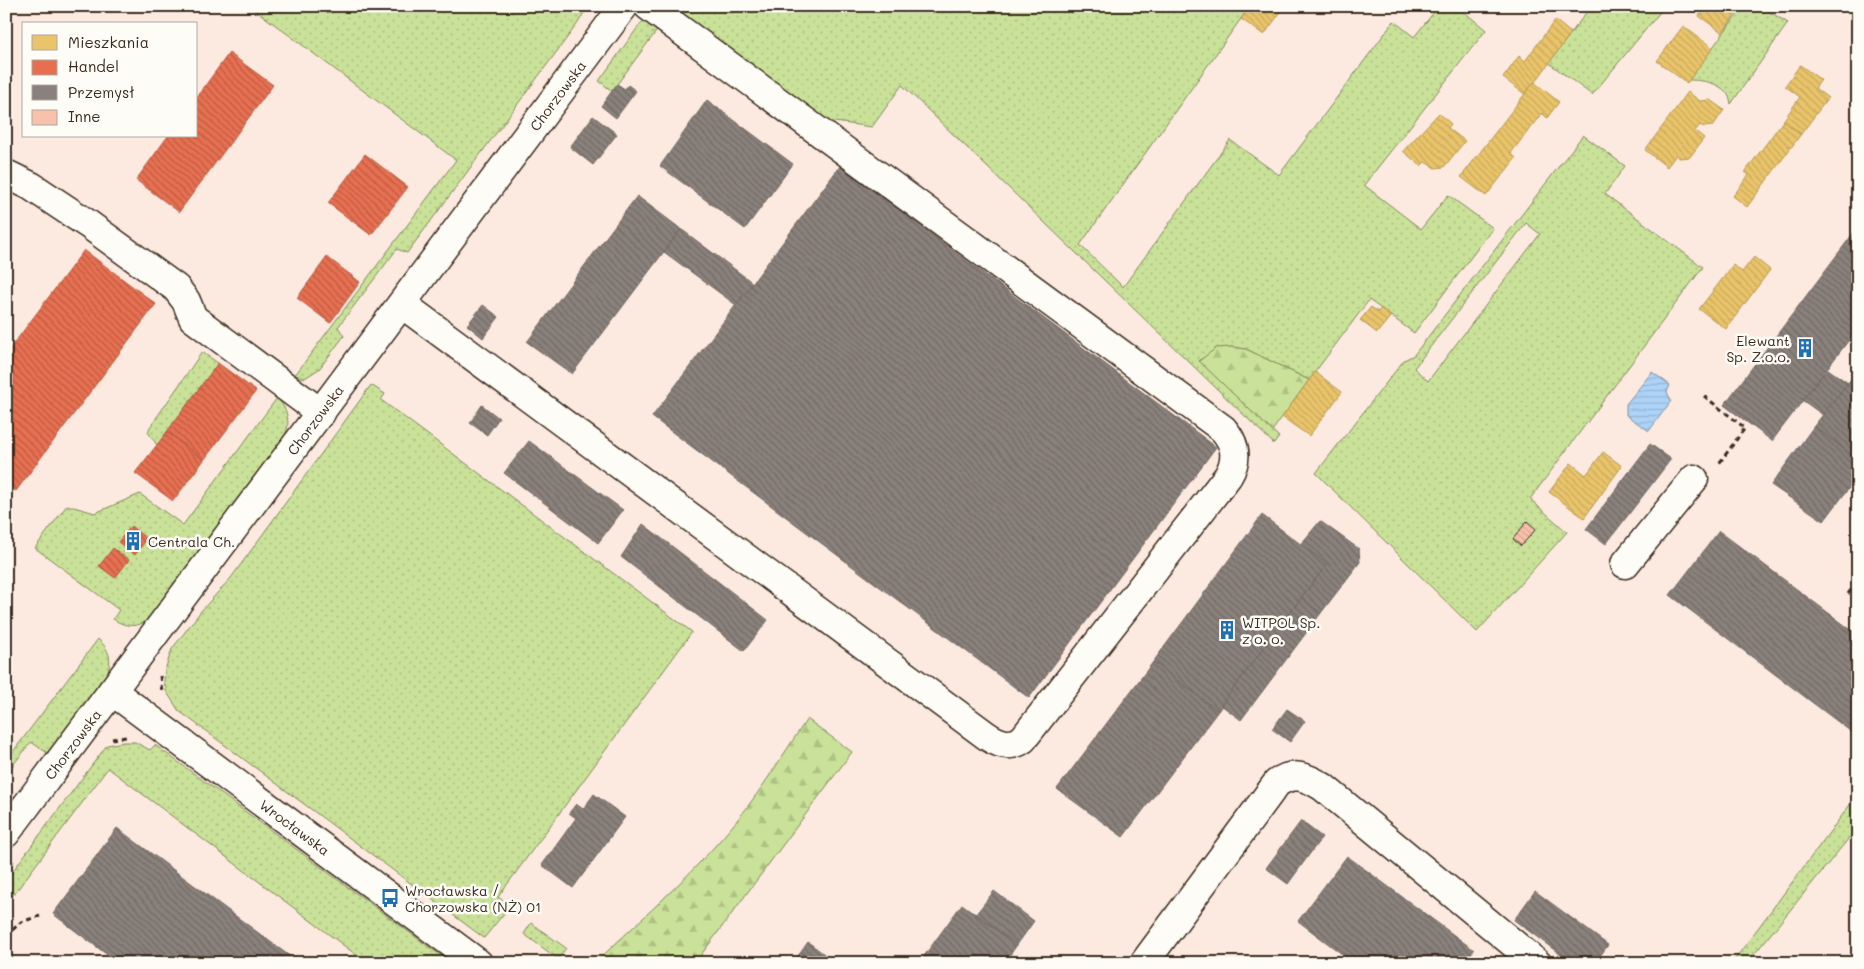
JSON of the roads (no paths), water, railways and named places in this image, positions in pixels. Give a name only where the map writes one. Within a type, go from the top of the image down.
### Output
[{"type":"street","name":"Chorzowska","points":[[6,833],[624,6]]},
{"type":"street","points":[[402,304],[986,736],[996,742],[1008,745],[1016,744],[1023,739],[1228,476],[1232,469],[1235,452],[1230,437],[1223,429],[648,6]]},
{"type":"street","points":[[6,174],[31,186],[64,208],[176,288],[186,301],[193,318],[321,413]]},
{"type":"street","points":[[1625,564],[1704,475]]},
{"type":"street","name":"Wrocławska","points":[[112,691],[478,963]]},
{"type":"street","points":[[1144,963],[1277,783],[1283,779],[1300,776],[1323,786],[1537,963]]},
{"type":"water","points":[[1652,372],[1670,385],[1667,392],[1671,401],[1649,431],[1626,415],[1626,404]]},
{"type":"place","name":"Elewant Sp. Z.o.o.","points":[[1805,348]]},
{"type":"place","name":"Centrala Ch.","points":[[133,541]]},
{"type":"place","name":"WITPOL Sp. z o. o.","points":[[1227,630]]},
{"type":"place","name":"Wrocławska / Chorzowska (NŻ) 01","points":[[390,898]]}]
